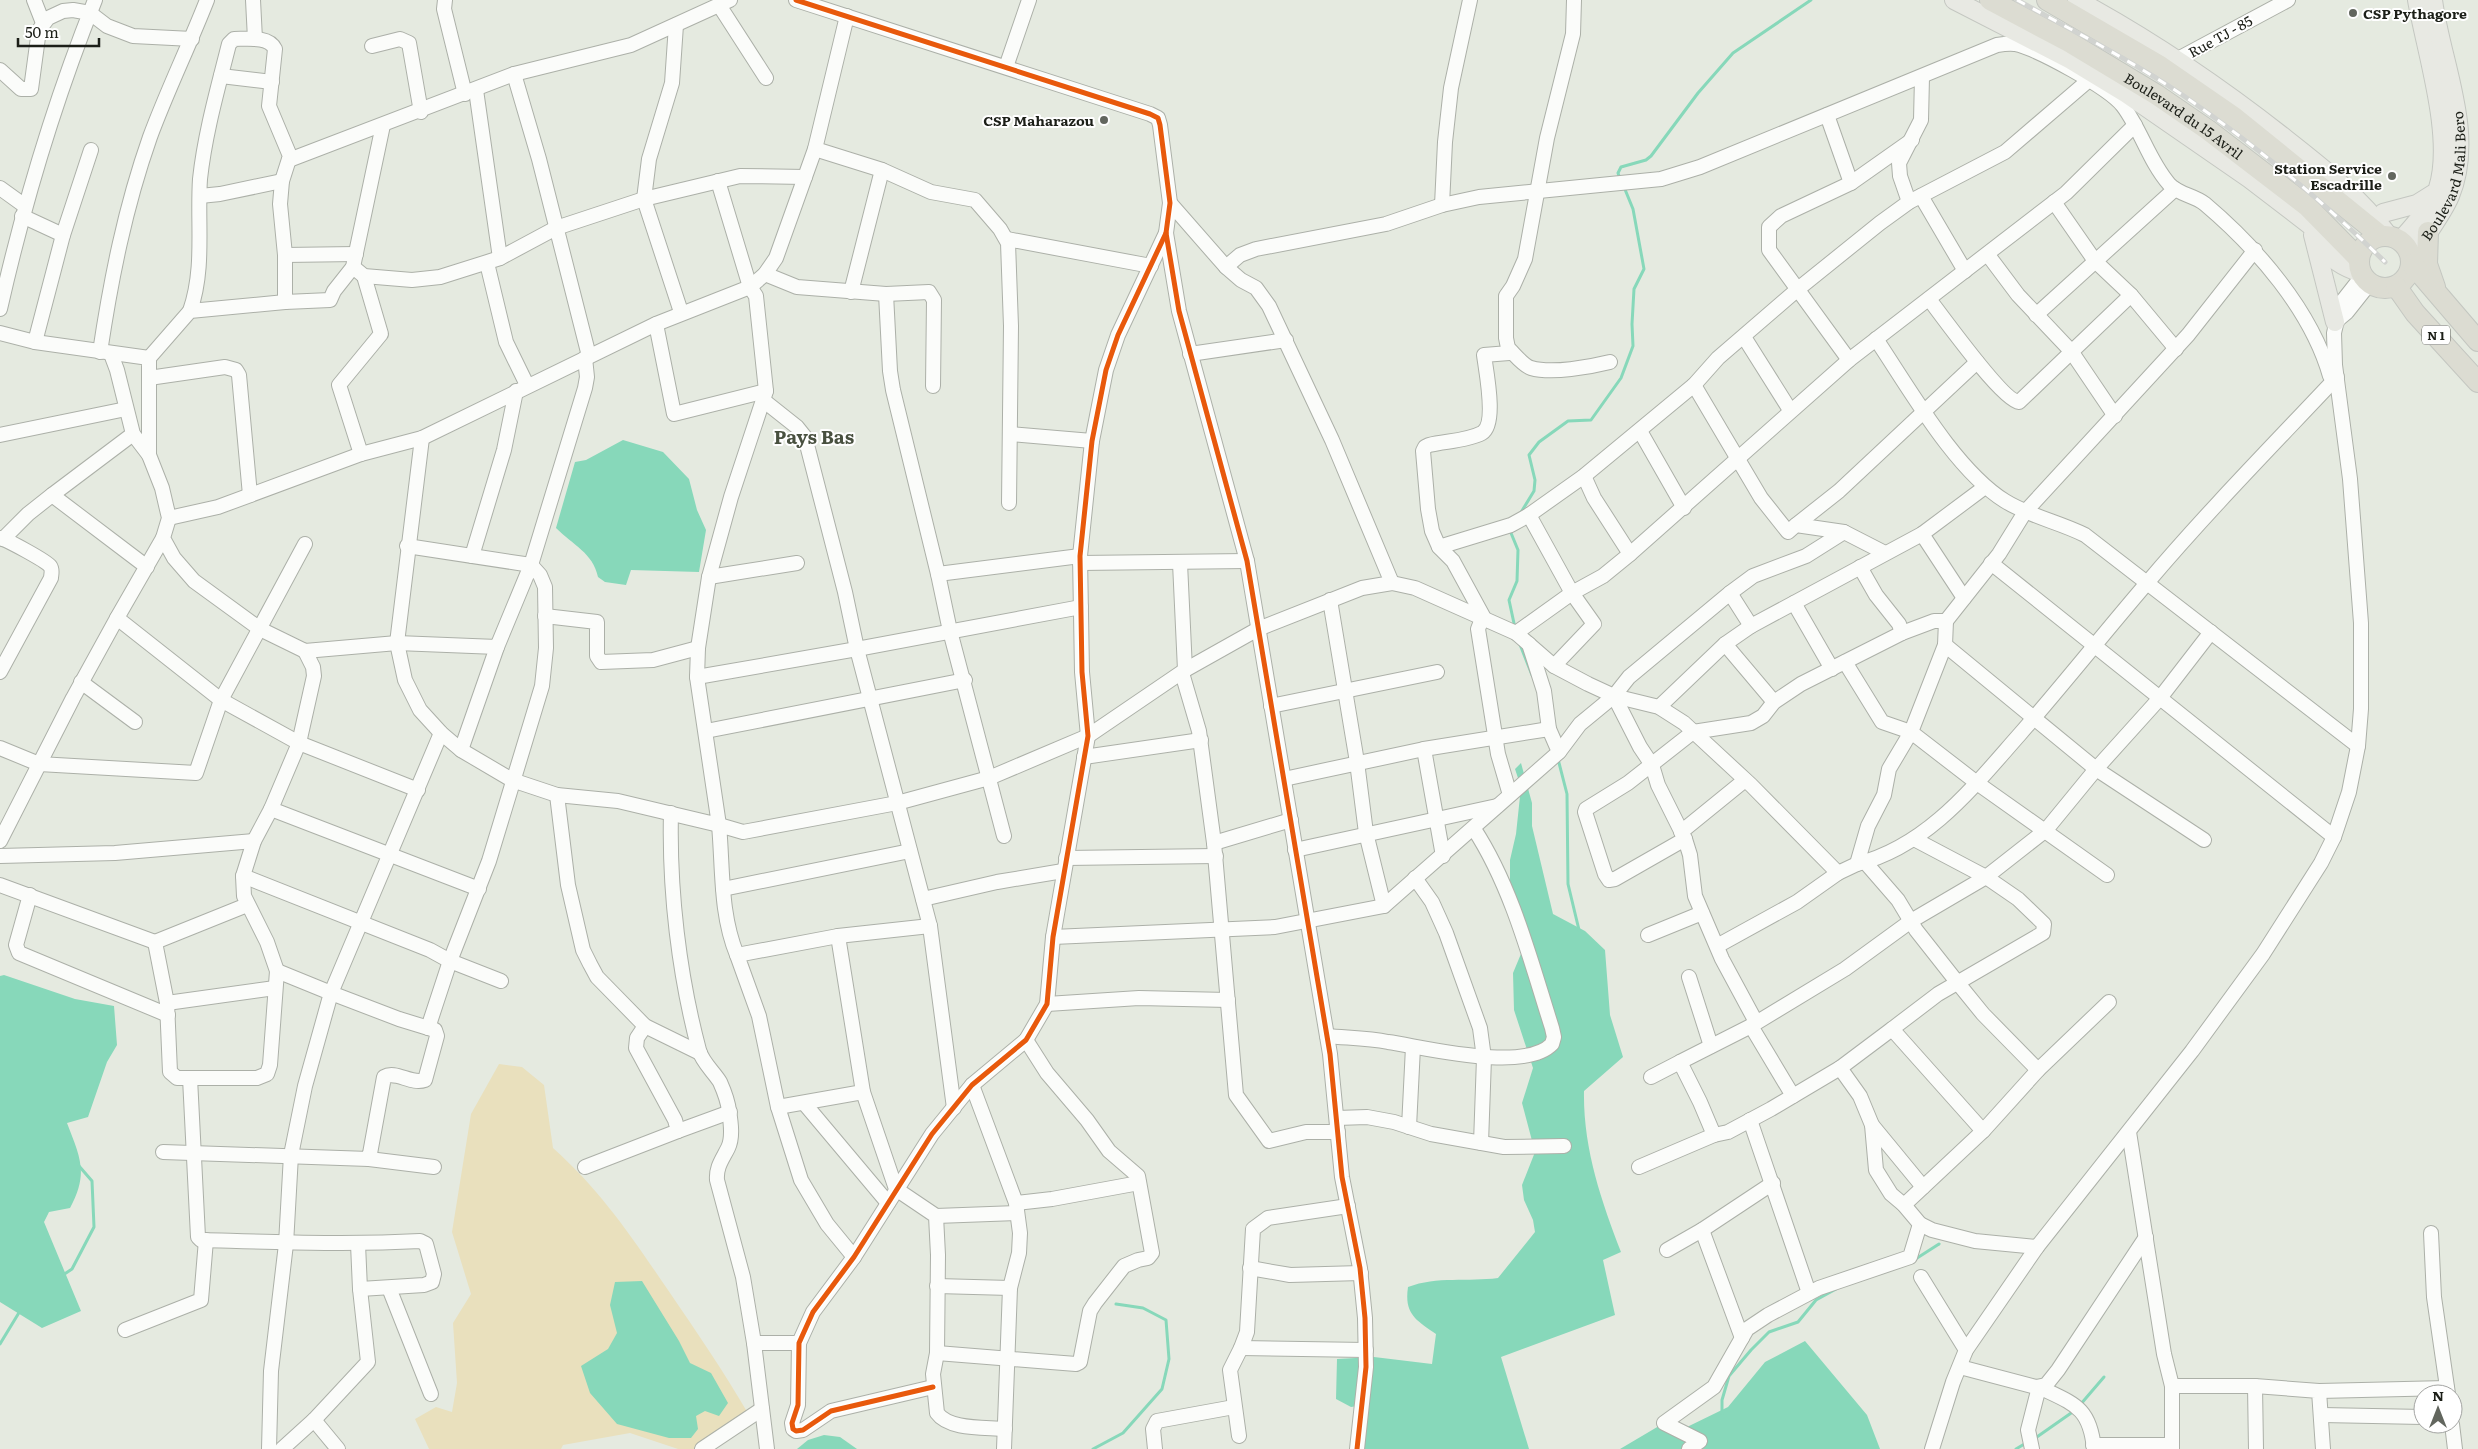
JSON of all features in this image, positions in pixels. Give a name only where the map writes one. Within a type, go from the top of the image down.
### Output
[{"type":"highway","name":"Boulevard du 15 Avril","points":[[1990,0],[2069,42],[2157,95],[2208,130],[2307,206],[2362,271]]},
{"type":"highway","name":"Boulevard du 15 Avril","points":[[2047,0],[2160,66],[2234,117],[2391,237]]},
{"type":"highway","points":[[2428,232],[2427,264],[2437,294]]},
{"type":"highway","points":[[2391,237],[2406,245],[2412,261],[2407,277],[2396,286],[2383,288],[2362,271],[2366,244],[2391,237]]},
{"type":"highway","name":"N 1","points":[[2412,261],[2437,294],[2478,341]]},
{"type":"highway","name":"N 1","points":[[2396,286],[2415,312],[2478,382]]},
{"type":"main road","name":"Boulevard du 15 Avril","points":[[1954,0],[2071,60],[2127,94],[2250,179],[2362,271]]},
{"type":"main road","points":[[2077,0],[2178,59],[2305,154],[2345,188],[2376,218],[2391,237]]},
{"type":"main road","name":"Boulevard Mali Bero","points":[[2391,237],[2429,205],[2436,192],[2440,175],[2442,150],[2437,95],[2417,0]]},
{"type":"main road","name":"Boulevard Mali Bero","points":[[2412,261],[2450,196],[2455,180],[2459,149],[2455,100],[2433,0]]},
{"type":"main road","points":[[2383,213],[2417,204],[2436,192]]},
{"type":"main road","points":[[2361,205],[2383,213],[2392,224],[2391,237]]},
{"type":"main road","points":[[2311,230],[2335,322]]},
{"type":"street","points":[[34,0],[43,23]]},
{"type":"street","points":[[0,840],[82,682],[163,538],[169,518],[162,488],[150,455],[134,434],[119,377],[105,353],[111,278],[120,235],[151,135],[207,0]]},
{"type":"street","points":[[253,0],[255,39]]},
{"type":"street","points":[[445,0],[444,9],[470,92],[500,258]]},
{"type":"street","points":[[796,0],[1138,109],[1158,118],[1170,202],[1166,233],[1179,311],[1247,561],[1327,1036],[1338,1125],[1342,1177],[1361,1274],[1366,1350],[1363,1415],[1358,1449]]},
{"type":"street","points":[[1006,67],[1029,0]]},
{"type":"street","points":[[1442,205],[1445,142],[1451,88],[1470,0]]},
{"type":"street","points":[[1574,0],[1573,34],[1536,190],[1525,259],[1517,278],[1506,296],[1506,338],[1510,350],[1530,368],[1551,370],[1593,366],[1610,362]]},
{"type":"street","name":"Rue TJ - 85","points":[[2178,59],[2288,0]]},
{"type":"street","points":[[289,160],[421,112],[514,74],[617,50],[725,2],[766,78]]},
{"type":"street","points":[[0,70],[21,89],[31,89],[35,69],[37,35],[43,23],[63,10],[92,6]]},
{"type":"street","points":[[92,6],[107,26],[133,36],[192,39]]},
{"type":"street","points":[[0,309],[23,211],[64,82],[92,6]]},
{"type":"street","points":[[169,518],[210,509],[361,454],[422,438],[681,312],[750,287],[765,274],[776,258],[805,177],[815,148],[847,16]]},
{"type":"street","points":[[676,25],[672,83],[649,159],[644,199],[681,312]]},
{"type":"street","points":[[150,455],[149,358],[190,311],[198,278],[200,196],[205,140],[231,41],[255,39],[268,42],[275,49],[270,112],[288,147],[289,160],[282,182],[280,204],[285,255],[285,302]]},
{"type":"street","points":[[372,46],[400,39],[409,43],[421,112]]},
{"type":"street","points":[[1226,267],[1240,255],[1256,249],[1386,224],[1442,205],[1504,193],[1660,179],[1700,166],[2005,43],[2025,48],[2090,80],[2118,100],[2135,126],[2159,170],[2175,189],[2203,202],[2255,250],[2295,303],[2314,334],[2334,380]]},
{"type":"street","points":[[461,750],[497,647],[531,565],[587,377],[587,357],[556,228],[514,74]]},
{"type":"street","points":[[221,76],[272,82]]},
{"type":"street","points":[[1922,77],[1921,120],[1899,163],[1899,170],[1915,199],[1965,271]]},
{"type":"street","points":[[1439,547],[1502,529],[1529,515],[1584,476],[1694,385],[1718,358],[1798,289],[1915,199],[2004,152],[2090,80]]},
{"type":"street","points":[[1827,115],[1851,183]]},
{"type":"street","points":[[190,311],[285,302],[330,300],[354,261],[383,125]]},
{"type":"street","points":[[1516,633],[1572,593],[1603,576],[1630,554],[1684,508],[1790,410],[1876,339],[1988,255],[2054,202],[2135,126]]},
{"type":"street","points":[[1850,360],[1770,250],[1768,227],[1781,216],[1851,183],[1912,140]]},
{"type":"street","points":[[815,148],[882,170],[931,192],[975,200],[1007,239],[1011,326],[1009,503]]},
{"type":"street","points":[[36,342],[64,235],[91,150]]},
{"type":"street","points":[[851,292],[882,170]]},
{"type":"street","points":[[364,276],[426,280],[487,263],[556,228],[644,199],[752,174],[805,177]]},
{"type":"street","points":[[718,181],[750,287],[757,300],[764,396],[731,497],[709,577],[698,648],[697,676],[719,825],[723,889],[728,926],[759,1016],[778,1107],[801,1180],[808,1195],[854,1257]]},
{"type":"street","points":[[200,196],[282,182]]},
{"type":"street","points":[[0,188],[23,211],[64,235]]},
{"type":"street","points":[[2036,315],[2175,189]]},
{"type":"street","points":[[1170,202],[1226,267],[1241,280],[1256,288],[1269,306],[1332,440],[1392,583]]},
{"type":"street","points":[[2054,202],[2095,260],[2131,295],[2176,349]]},
{"type":"street","points":[[933,1387],[831,1411],[803,1430],[796,1431],[793,1429],[792,1424],[798,1405],[799,1343],[817,1306],[854,1257],[920,1149],[972,1085],[1026,1040],[1047,1004],[1053,937],[1064,865],[1088,736],[1082,672],[1080,560],[1092,441],[1106,370],[1118,335],[1166,233]]},
{"type":"street","points":[[1007,239],[1151,266]]},
{"type":"street","points":[[1861,863],[1868,826],[1884,795],[1889,769],[1911,732],[1945,645],[1946,621],[1991,563],[2025,512],[2176,349],[2255,250]]},
{"type":"street","points":[[285,255],[354,261]]},
{"type":"street","points":[[1988,255],[2036,315],[2071,351],[2114,416]]},
{"type":"street","points":[[354,261],[364,276],[380,334],[339,385],[361,454]]},
{"type":"street","points":[[472,556],[522,388],[506,342],[487,263]]},
{"type":"street","points":[[1932,1449],[1953,1382],[1966,1350],[2037,1247],[2192,1052],[2262,954],[2321,863],[2334,837],[2349,792],[2358,746],[2361,709],[2361,623],[2350,479],[2334,380],[2335,322],[2341,303],[2362,271]]},
{"type":"street","points":[[765,274],[793,286],[886,294],[925,292],[933,295],[933,386]]},
{"type":"street","points":[[886,294],[890,371],[893,390],[950,631],[965,680],[1004,836]]},
{"type":"street","points":[[1929,299],[1977,362],[2009,398],[2019,402],[2131,295]]},
{"type":"street","points":[[656,324],[674,414],[764,396]]},
{"type":"street","points":[[0,333],[36,342],[149,358]]},
{"type":"street","points":[[1744,337],[1790,410]]},
{"type":"street","points":[[1876,339],[1925,412],[1970,473],[1985,486],[2007,503],[2025,512],[2062,523],[2085,535],[2358,746]]},
{"type":"street","points":[[1190,354],[1286,340]]},
{"type":"street","points":[[1510,350],[1510,353],[1506,354],[1484,355],[1491,413],[1487,428],[1475,435],[1429,444],[1423,448],[1428,509],[1432,531],[1439,547],[1453,561],[1483,616],[1478,629],[1501,768],[1510,795]]},
{"type":"street","points":[[1694,385],[1761,498],[1788,532],[1839,491],[1977,362]]},
{"type":"street","points":[[149,378],[225,367],[236,370],[239,375],[250,495]]},
{"type":"street","points":[[1717,946],[1797,902],[1838,873],[1914,839],[1963,799],[2034,719],[2148,582],[2334,380]]},
{"type":"street","points":[[764,396],[805,437],[845,592],[856,650],[930,926],[954,1108]]},
{"type":"street","points":[[0,435],[126,408]]},
{"type":"street","points":[[1640,431],[1684,508]]},
{"type":"street","points":[[0,672],[51,578],[52,572],[50,566],[2,538],[52,495],[134,434]]},
{"type":"street","points":[[1011,434],[1092,441]]},
{"type":"street","points":[[422,438],[407,546],[397,643],[405,680],[420,710],[441,733],[461,750],[512,780],[557,795],[618,801],[743,832],[897,803],[989,778],[1088,736],[1184,672],[1258,629],[1362,588],[1392,583],[1415,588],[1483,616],[1516,633],[1554,666],[1614,696],[1659,707],[1693,732],[1746,780],[1838,873]]},
{"type":"street","points":[[1584,476],[1594,498],[1630,554]]},
{"type":"street","points":[[1659,707],[1725,644],[1752,626],[1922,534],[1985,486]]},
{"type":"street","points":[[52,495],[147,567]]},
{"type":"street","points":[[1529,515],[1572,593],[1593,625],[1554,666]]},
{"type":"street","points":[[1796,525],[1844,532],[1885,553]]},
{"type":"street","points":[[1053,937],[1275,927],[1384,906],[1474,829],[1559,752],[1580,724],[1614,696],[1629,677],[1730,593],[1753,576],[1806,556],[1844,532]]},
{"type":"street","points":[[1922,534],[1964,598]]},
{"type":"street","points":[[163,538],[174,558],[194,581],[260,629],[306,652],[397,643],[497,647]]},
{"type":"street","points":[[0,748],[39,764],[196,773],[221,700],[305,544]]},
{"type":"street","points":[[407,546],[531,565],[543,580],[545,616],[546,668],[542,686],[479,889],[450,961],[428,1028]]},
{"type":"street","points":[[938,574],[1080,560],[1180,563],[1247,561]]},
{"type":"street","points":[[709,577],[797,563]]},
{"type":"street","points":[[1180,563],[1184,672],[1200,740],[1215,850],[1236,1095],[1269,1142],[1367,1117],[1431,1134],[1504,1147],[1564,1146]]},
{"type":"street","points":[[1991,563],[2334,837]]},
{"type":"street","points":[[1860,567],[1876,596],[1899,624],[1902,633]]},
{"type":"street","points":[[1730,593],[1752,626]]},
{"type":"street","points":[[1330,600],[1357,762],[1366,833],[1384,906]]},
{"type":"street","points":[[1794,603],[1832,669]]},
{"type":"street","points":[[697,676],[856,650],[1081,607]]},
{"type":"street","points":[[545,616],[597,622],[597,656],[601,662],[653,660],[698,648]]},
{"type":"street","points":[[117,618],[221,700],[299,743],[418,790]]},
{"type":"street","points":[[1746,780],[1683,835],[1615,879],[1607,879],[1586,820],[1586,809],[1614,793],[1693,732],[1751,723],[1763,716],[1774,702],[1801,684],[1902,633],[1934,621],[1946,621]]},
{"type":"street","points":[[1651,1077],[1754,1024],[1845,970],[1911,921],[1986,877],[2046,830],[2096,769],[2160,698],[2211,632]]},
{"type":"street","points":[[1529,644],[1544,692],[1549,728],[1559,752]]},
{"type":"street","points":[[1725,644],[1774,702]]},
{"type":"street","points":[[1945,645],[2096,769],[2204,840]]},
{"type":"street","points":[[155,942],[167,1009],[170,1072],[177,1078],[257,1078],[266,1074],[270,1066],[277,971],[267,942],[247,905],[242,890],[242,876],[254,842],[271,809],[299,743],[314,676],[313,667],[306,652]]},
{"type":"street","points":[[1845,662],[1882,722],[1911,732],[1977,783],[2107,875]]},
{"type":"street","points":[[1271,706],[1437,672]]},
{"type":"street","points":[[706,731],[965,680]]},
{"type":"street","points":[[82,682],[135,722]]},
{"type":"street","points":[[1614,696],[1640,748],[1652,765],[1658,785],[1683,835],[1690,855],[1695,896],[1702,914],[1754,1024],[1793,1096]]},
{"type":"street","points":[[1284,779],[1424,749],[1549,728]]},
{"type":"street","points":[[269,1449],[271,1371],[286,1244],[291,1155],[306,1086],[331,993],[441,733]]},
{"type":"street","points":[[1084,757],[1200,740]]},
{"type":"street","points":[[1424,749],[1443,856]]},
{"type":"street","points":[[557,795],[568,885],[583,950],[597,977],[645,1026],[700,1053]]},
{"type":"street","points":[[1295,850],[1366,833],[1498,806]]},
{"type":"street","points":[[271,809],[479,889]]},
{"type":"street","points":[[671,813],[671,868],[682,964],[700,1053],[720,1083],[730,1112],[731,1135],[729,1147],[719,1164],[717,1180],[739,1258],[754,1343],[767,1449]]},
{"type":"street","points":[[923,899],[1064,865],[1215,850],[1291,820]]},
{"type":"street","points":[[1327,1036],[1389,1042],[1413,1048],[1484,1058],[1534,1053],[1550,1047],[1554,1037],[1526,944],[1488,851],[1474,829]]},
{"type":"street","points":[[1639,1167],[1714,1135],[1728,1132],[1793,1096],[1840,1068],[1957,982],[2043,933],[2044,924],[2018,898],[1986,877],[1914,839]]},
{"type":"street","points":[[0,856],[116,853],[254,842]]},
{"type":"street","points":[[723,889],[910,851]]},
{"type":"street","points":[[1861,863],[1898,900],[1911,921],[1983,1014],[2038,1070]]},
{"type":"street","points":[[242,876],[430,950],[450,961],[501,981]]},
{"type":"street","points":[[1415,878],[1432,902],[1446,933],[1480,1028],[1484,1058],[1481,1143]]},
{"type":"street","points":[[0,885],[155,942],[247,905]]},
{"type":"street","points":[[30,896],[16,945],[19,953],[167,1009],[275,988]]},
{"type":"street","points":[[1648,935],[1702,914]]},
{"type":"street","points":[[737,955],[838,936],[930,926]]},
{"type":"street","points":[[838,936],[863,1092],[896,1189],[936,1216],[1016,1208],[1052,1199],[1139,1183]]},
{"type":"street","points":[[277,971],[399,1019],[435,1030],[437,1036],[425,1080],[415,1081],[390,1075],[384,1077],[369,1160]]},
{"type":"street","points":[[1688,976],[1711,1046]]},
{"type":"street","points":[[1047,1004],[1139,998],[1228,1000]]},
{"type":"street","points":[[1904,1205],[1983,1131],[2038,1070],[2109,1002]]},
{"type":"street","points":[[645,1026],[637,1038],[636,1048],[675,1120],[678,1131]]},
{"type":"street","points":[[1892,1029],[1983,1131]]},
{"type":"street","points":[[937,1352],[1076,1364],[1080,1362],[1090,1312],[1095,1303],[1124,1266],[1151,1256],[1152,1248],[1138,1176],[1108,1151],[1087,1120],[1047,1073],[1026,1040]]},
{"type":"street","points":[[1409,1127],[1413,1048]]},
{"type":"street","points":[[1680,1062],[1714,1135]]},
{"type":"street","points":[[1840,1068],[1860,1096],[1872,1125],[1923,1187]]},
{"type":"street","points":[[190,1078],[199,1239],[286,1244],[358,1244],[420,1241],[426,1244],[434,1274],[432,1282],[424,1285],[360,1289]]},
{"type":"street","points":[[972,1085],[1016,1208],[1020,1233],[1019,1254],[1010,1288],[1004,1449]]},
{"type":"street","points":[[778,1107],[863,1092]]},
{"type":"street","points":[[804,1103],[888,1202]]},
{"type":"street","points":[[585,1167],[730,1112]]},
{"type":"street","points":[[1750,1120],[1809,1293]]},
{"type":"street","points":[[1872,1125],[1876,1170],[1890,1194],[1904,1205],[1920,1224],[1932,1230],[1975,1241],[2037,1247]]},
{"type":"street","points":[[1960,1367],[2039,1387],[2078,1408],[2089,1420],[2094,1447],[2172,1447],[2172,1386],[2164,1354],[2129,1132]]},
{"type":"street","points":[[163,1152],[291,1155],[369,1160],[434,1167]]},
{"type":"street","points":[[1667,1250],[1702,1230],[1773,1183]]},
{"type":"street","points":[[1239,1436],[1230,1370],[1242,1348],[1248,1318],[1253,1229],[1263,1220],[1348,1206]]},
{"type":"street","points":[[936,1216],[937,1352],[933,1387],[937,1412],[940,1417],[960,1424],[1005,1429]]},
{"type":"street","points":[[1688,1449],[1700,1441],[1664,1423],[1714,1387],[1747,1330],[1768,1314],[1809,1293],[1910,1257],[1920,1224]]},
{"type":"street","points":[[1702,1230],[1742,1338]]},
{"type":"street","points":[[2431,1233],[2434,1297],[2446,1384]]},
{"type":"street","points":[[2039,1387],[2046,1385],[2058,1370],[2146,1237]]},
{"type":"street","points":[[125,1330],[201,1300],[206,1240]]},
{"type":"street","points":[[282,1449],[314,1420],[368,1362],[360,1289],[358,1244]]},
{"type":"street","points":[[1250,1268],[1290,1274],[1361,1274]]},
{"type":"street","points":[[1921,1277],[1966,1350]]},
{"type":"street","points":[[937,1286],[1010,1288]]},
{"type":"street","points":[[389,1288],[432,1394]]},
{"type":"street","points":[[754,1343],[799,1343]]},
{"type":"street","points":[[1242,1348],[1366,1350]]},
{"type":"street","points":[[2172,1386],[2255,1386],[2320,1391],[2413,1391]]},
{"type":"street","points":[[2255,1386],[2256,1449]]},
{"type":"street","points":[[2032,1449],[2028,1430],[2039,1387]]},
{"type":"street","points":[[2320,1391],[2323,1449]]},
{"type":"street","points":[[1154,1449],[1153,1428],[1157,1421],[1234,1407]]},
{"type":"street","points":[[702,1449],[762,1409]]},
{"type":"street","points":[[2322,1415],[2413,1417]]},
{"type":"street","points":[[314,1420],[338,1449]]},
{"type":"street","points":[[2453,1434],[2455,1449]]},
{"type":"shaded area","points":[[623,440],[663,452],[689,479],[697,510],[706,530],[699,572],[631,570],[626,585],[605,582],[598,577],[587,555],[556,528],[575,462],[586,460]]},
{"type":"shaded area","points":[[1521,763],[1532,803],[1532,826],[1553,914],[1585,931],[1605,950],[1610,1015],[1623,1057],[1584,1091],[1584,1112],[1590,1153],[1600,1193],[1621,1252],[1603,1260],[1615,1315],[1501,1357],[1529,1449],[1363,1449],[1364,1405],[1351,1407],[1336,1399],[1337,1359],[1374,1357],[1432,1364],[1436,1334],[1417,1320],[1410,1310],[1407,1296],[1408,1287],[1441,1280],[1498,1278],[1535,1232],[1533,1220],[1524,1200],[1522,1185],[1535,1152],[1522,1103],[1533,1068],[1514,1010],[1513,973],[1523,949],[1510,888],[1510,860],[1516,834],[1521,787],[1515,769]]},
{"type":"shaded area","points":[[4,975],[75,999],[114,1006],[117,1045],[107,1062],[88,1117],[67,1123],[79,1156],[81,1175],[76,1196],[70,1208],[49,1212],[44,1222],[81,1311],[42,1328],[0,1302],[0,976]]},
{"type":"shaded area","points":[[499,1064],[522,1067],[544,1085],[553,1148],[601,1198],[628,1233],[699,1336],[749,1415],[700,1449],[678,1449],[630,1433],[563,1445],[561,1449],[429,1449],[415,1419],[436,1407],[452,1412],[457,1383],[453,1323],[471,1294],[452,1232],[471,1114]]},
{"type":"shaded area","points":[[642,1281],[679,1341],[690,1363],[711,1373],[728,1403],[719,1416],[705,1411],[696,1416],[698,1429],[691,1438],[669,1438],[617,1424],[590,1393],[581,1366],[608,1349],[617,1333],[610,1305],[615,1282]]},
{"type":"shaded area","points":[[1805,1341],[1867,1415],[1880,1449],[1620,1449],[1664,1423],[1687,1427],[1728,1407],[1765,1362]]},
{"type":"shaded area","points":[[824,1435],[840,1437],[857,1449],[797,1449],[808,1440]]},
{"type":"waterway","points":[[1620,179],[1618,173],[1621,167],[1646,160],[1651,156],[1698,93],[1733,53],[1811,0]]},
{"type":"waterway","points":[[1520,514],[1534,491],[1535,480],[1529,455],[1539,442],[1568,421],[1591,420],[1621,378],[1633,346],[1634,289],[1644,269],[1633,209],[1624,187]]},
{"type":"waterway","points":[[1513,529],[1511,533],[1518,550],[1517,581],[1509,600],[1515,628]]},
{"type":"waterway","points":[[1519,642],[1532,675]]},
{"type":"waterway","points":[[1558,759],[1567,794],[1568,884],[1579,930]]},
{"type":"waterway","points":[[63,1275],[72,1269],[94,1227],[92,1181],[79,1166]]},
{"type":"waterway","points":[[1914,1260],[1939,1244]]},
{"type":"waterway","points":[[1722,1413],[1722,1400],[1729,1376],[1751,1350],[1769,1332],[1798,1322],[1816,1300],[1836,1289]]},
{"type":"waterway","points":[[1093,1449],[1123,1433],[1162,1389],[1169,1359],[1166,1320],[1143,1308],[1116,1304]]},
{"type":"waterway","points":[[0,1344],[20,1311]]},
{"type":"waterway","points":[[2080,1405],[2104,1377]]},
{"type":"waterway","points":[[2034,1439],[2074,1411]]},
{"type":"waterway","points":[[2016,1449],[2026,1443]]},
{"type":"railway","points":[[2017,0],[2141,69],[2208,113],[2287,173],[2385,262]]},
{"type":"cycle path","points":[[796,0],[1158,118],[1170,203],[1166,233],[1179,311],[1247,561],[1330,1054],[1342,1177],[1360,1268],[1365,1318],[1366,1367],[1357,1449]]},
{"type":"cycle path","points":[[933,1387],[831,1411],[803,1430],[796,1431],[793,1429],[792,1423],[798,1405],[799,1343],[813,1312],[854,1257],[932,1134],[972,1085],[1026,1040],[1047,1004],[1053,937],[1088,736],[1082,672],[1080,556],[1092,441],[1106,370],[1118,335],[1166,233]]},
{"type":"place","name":"CSP Pythagore","points":[[2353,13]]},
{"type":"place","name":"CSP Maharazou","points":[[1104,120]]},
{"type":"place","name":"Station Service Escadrille","points":[[2392,176]]},
{"type":"district","name":"Pays Bas","points":[[814,436]]}]
